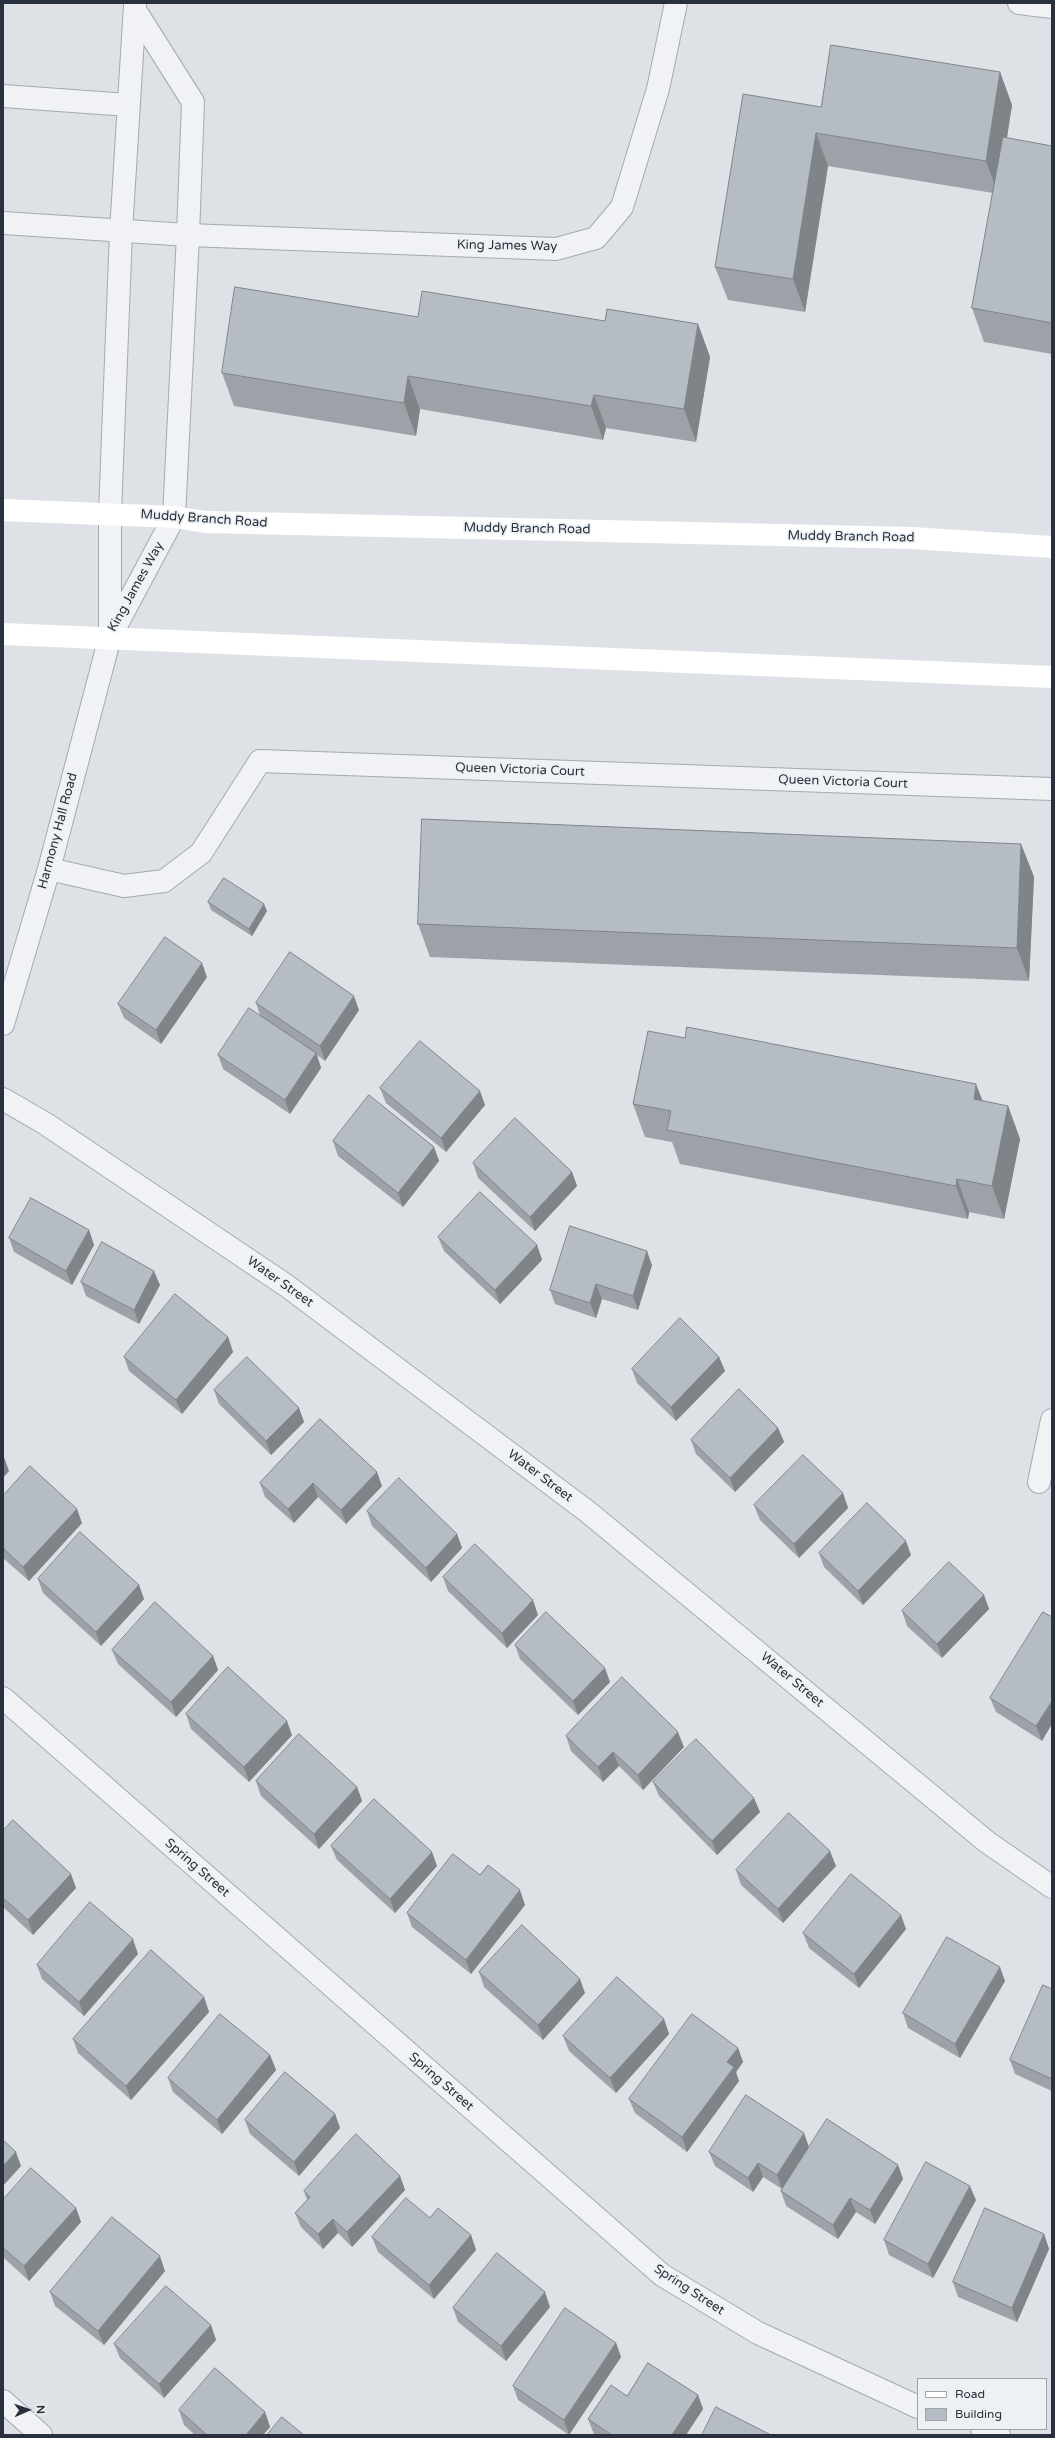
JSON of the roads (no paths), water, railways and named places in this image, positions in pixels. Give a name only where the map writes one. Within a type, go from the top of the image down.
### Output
[{"type":"main road","name":"Muddy Branch Road","points":[[3,510],[110,513],[174,517],[205,522],[912,538],[1052,547]]},
{"type":"main road","points":[[3,634],[110,637],[1052,677]]},
{"type":"street","name":"King James Way","points":[[3,223],[121,232],[556,249],[596,238],[622,207],[658,89],[676,3]]},
{"type":"street","points":[[1019,3],[1052,8]]},
{"type":"street","points":[[135,6],[192,102],[188,235]]},
{"type":"street","points":[[121,232],[135,6]]},
{"type":"street","points":[[3,96],[128,105]]},
{"type":"street","name":"King James Way","points":[[110,637],[110,513],[121,232]]},
{"type":"street","name":"King James Way","points":[[110,637],[174,517],[188,235]]},
{"type":"street","name":"Harmony Hall Road","points":[[3,1024],[49,869],[110,637]]},
{"type":"street","name":"Queen Victoria Court","points":[[49,869],[124,886],[164,881],[200,853],[260,761],[1052,789]]},
{"type":"street","name":"Water Street","points":[[3,1099],[46,1124],[287,1286],[532,1469],[588,1512],[987,1842],[1052,1887]]},
{"type":"street","points":[[1039,1482],[1052,1420]]},
{"type":"street","name":"Spring Street","points":[[3,1698],[662,2275],[758,2333],[917,2407]]},
{"type":"street","points":[[3,2401],[41,2435]]},
{"type":"street","points":[[985,2430],[999,2435]]}]
